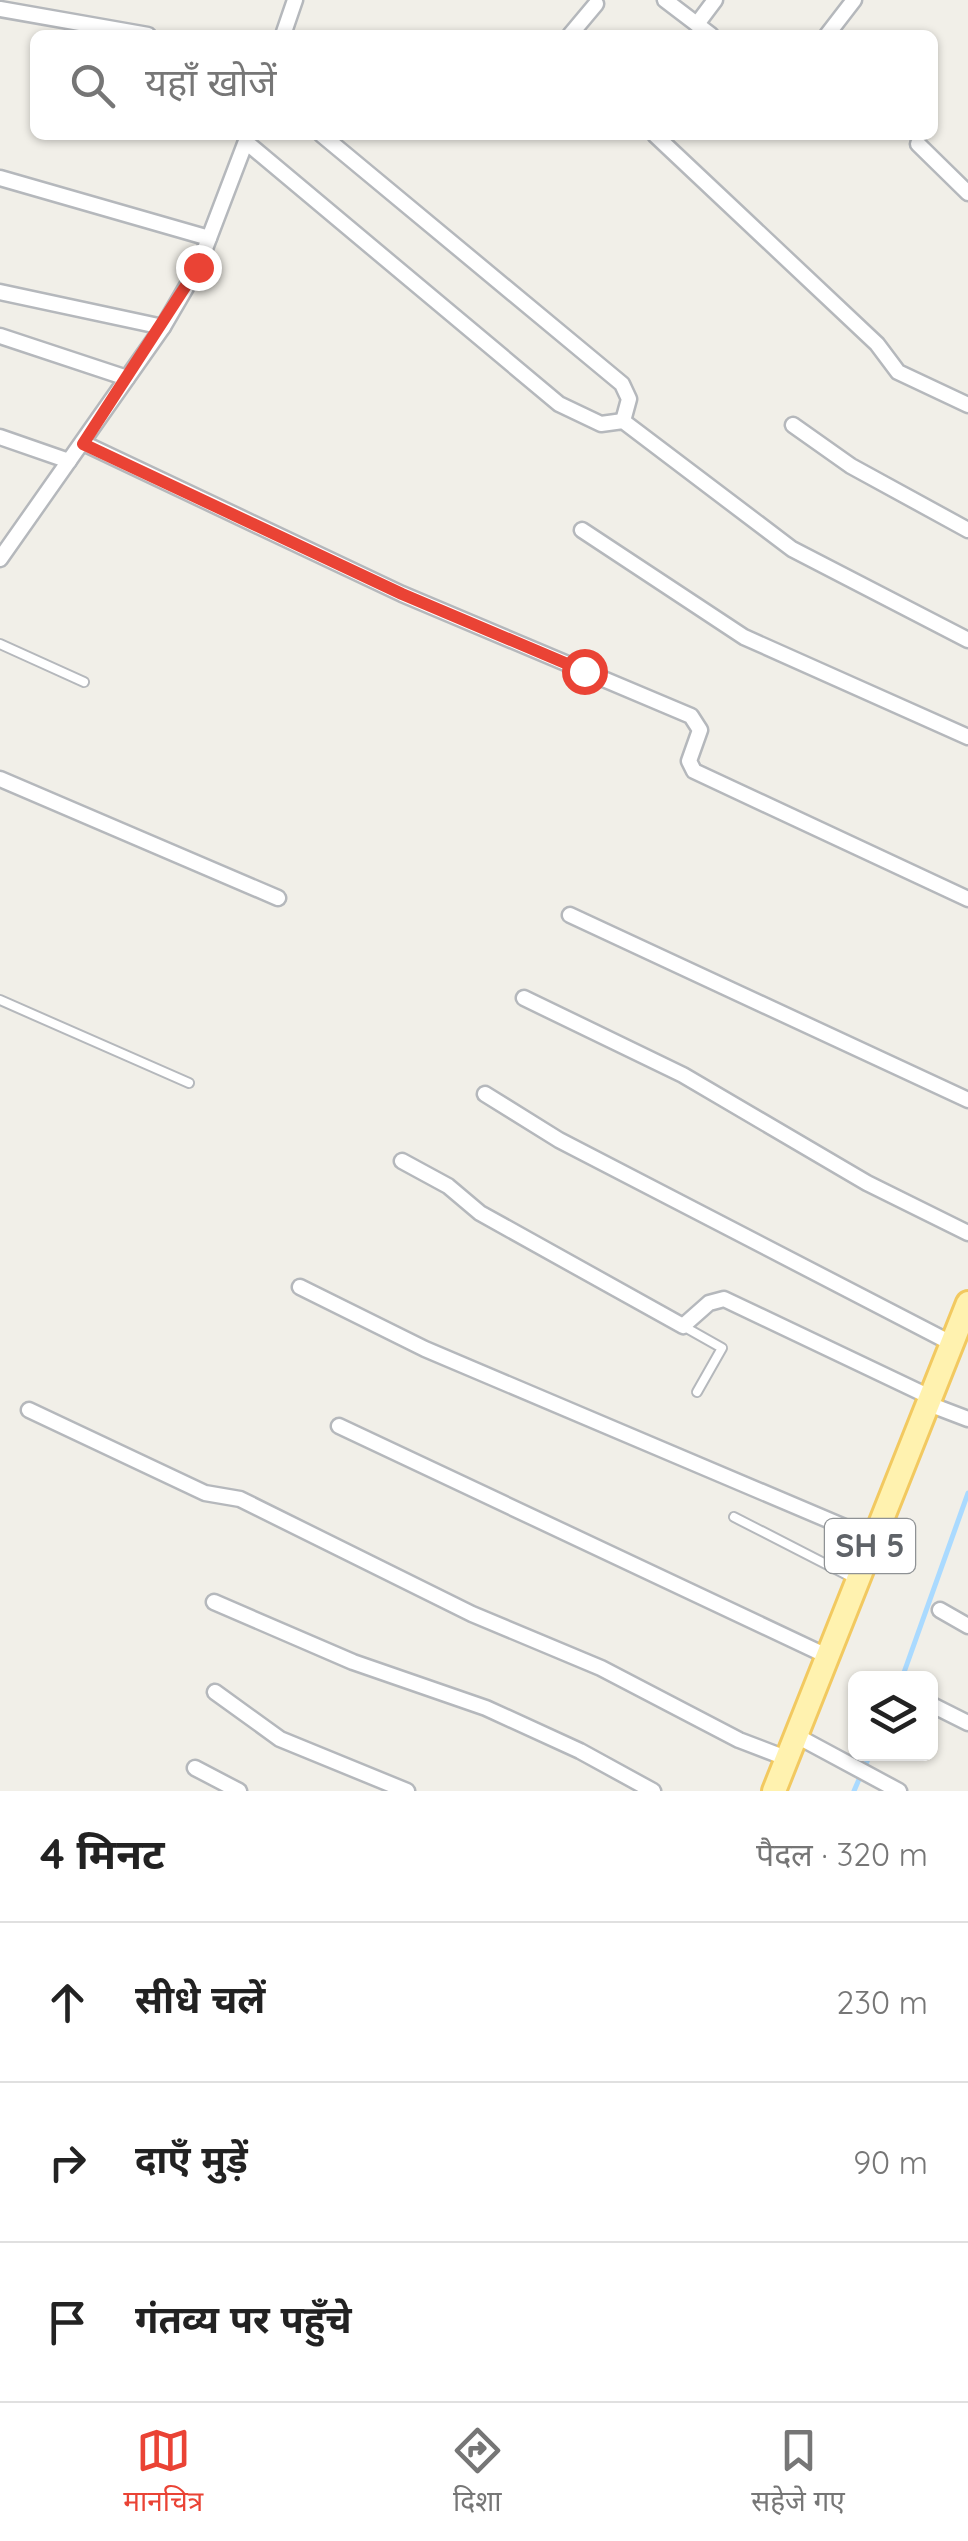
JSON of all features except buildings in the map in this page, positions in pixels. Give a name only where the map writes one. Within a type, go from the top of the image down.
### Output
[{"type":"main road","name":"SH 5","points":[[774,1791],[968,1303]]},
{"type":"street","points":[[285,30],[295,0]]},
{"type":"street","points":[[665,0],[705,30]]},
{"type":"street","points":[[697,24],[715,0]]},
{"type":"street","points":[[831,30],[854,0]]},
{"type":"street","points":[[574,30],[596,4]]},
{"type":"street","points":[[0,8],[121,30]]},
{"type":"street","points":[[0,559],[83,444],[198,267],[246,140]]},
{"type":"street","points":[[249,140],[559,404],[601,424],[624,421],[792,549],[968,640]]},
{"type":"street","points":[[328,140],[622,384],[630,399],[624,421]]},
{"type":"street","points":[[660,140],[877,344],[898,372],[968,404]]},
{"type":"street","points":[[918,144],[968,193]]},
{"type":"street","points":[[0,178],[209,238]]},
{"type":"street","points":[[0,292],[163,326]]},
{"type":"street","points":[[0,336],[127,378]]},
{"type":"street","points":[[793,425],[851,466],[968,530]]},
{"type":"street","points":[[0,437],[69,461]]},
{"type":"street","points":[[83,444],[402,594],[691,716],[700,730],[690,761],[694,771],[968,899]]},
{"type":"street","points":[[582,530],[744,637],[968,737]]},
{"type":"street","points":[[0,779],[278,898]]},
{"type":"street","points":[[570,915],[968,1100]]},
{"type":"street","points":[[524,998],[682,1075],[867,1183],[968,1232]]},
{"type":"street","points":[[485,1094],[559,1140],[951,1343]]},
{"type":"street","points":[[402,1161],[448,1186],[480,1213],[683,1326],[709,1303],[724,1300],[968,1419]]},
{"type":"street","points":[[300,1287],[425,1349],[872,1539]]},
{"type":"street","points":[[29,1410],[205,1493],[240,1499],[472,1614],[601,1668],[739,1740],[786,1758]]},
{"type":"street","points":[[339,1426],[827,1656]]},
{"type":"street","points":[[214,1602],[353,1662],[486,1708],[580,1750],[653,1791]]},
{"type":"street","points":[[940,1610],[968,1626]]},
{"type":"street","points":[[215,1692],[280,1738],[407,1791]]},
{"type":"street","points":[[938,1708],[968,1723]]},
{"type":"street","points":[[796,1735],[898,1791]]},
{"type":"street","points":[[195,1768],[239,1791]]},
{"type":"lane","points":[[0,644],[84,682]]},
{"type":"lane","points":[[0,1000],[189,1082]]},
{"type":"lane","points":[[683,1326],[722,1348],[697,1392]]},
{"type":"lane","points":[[734,1517],[857,1580]]},
{"type":"waterway","points":[[904,1671],[968,1493]]},
{"type":"waterway","points":[[854,1791],[860,1777]]},
{"type":"route","points":[[198,267],[83,444],[402,594],[584,671]]}]
